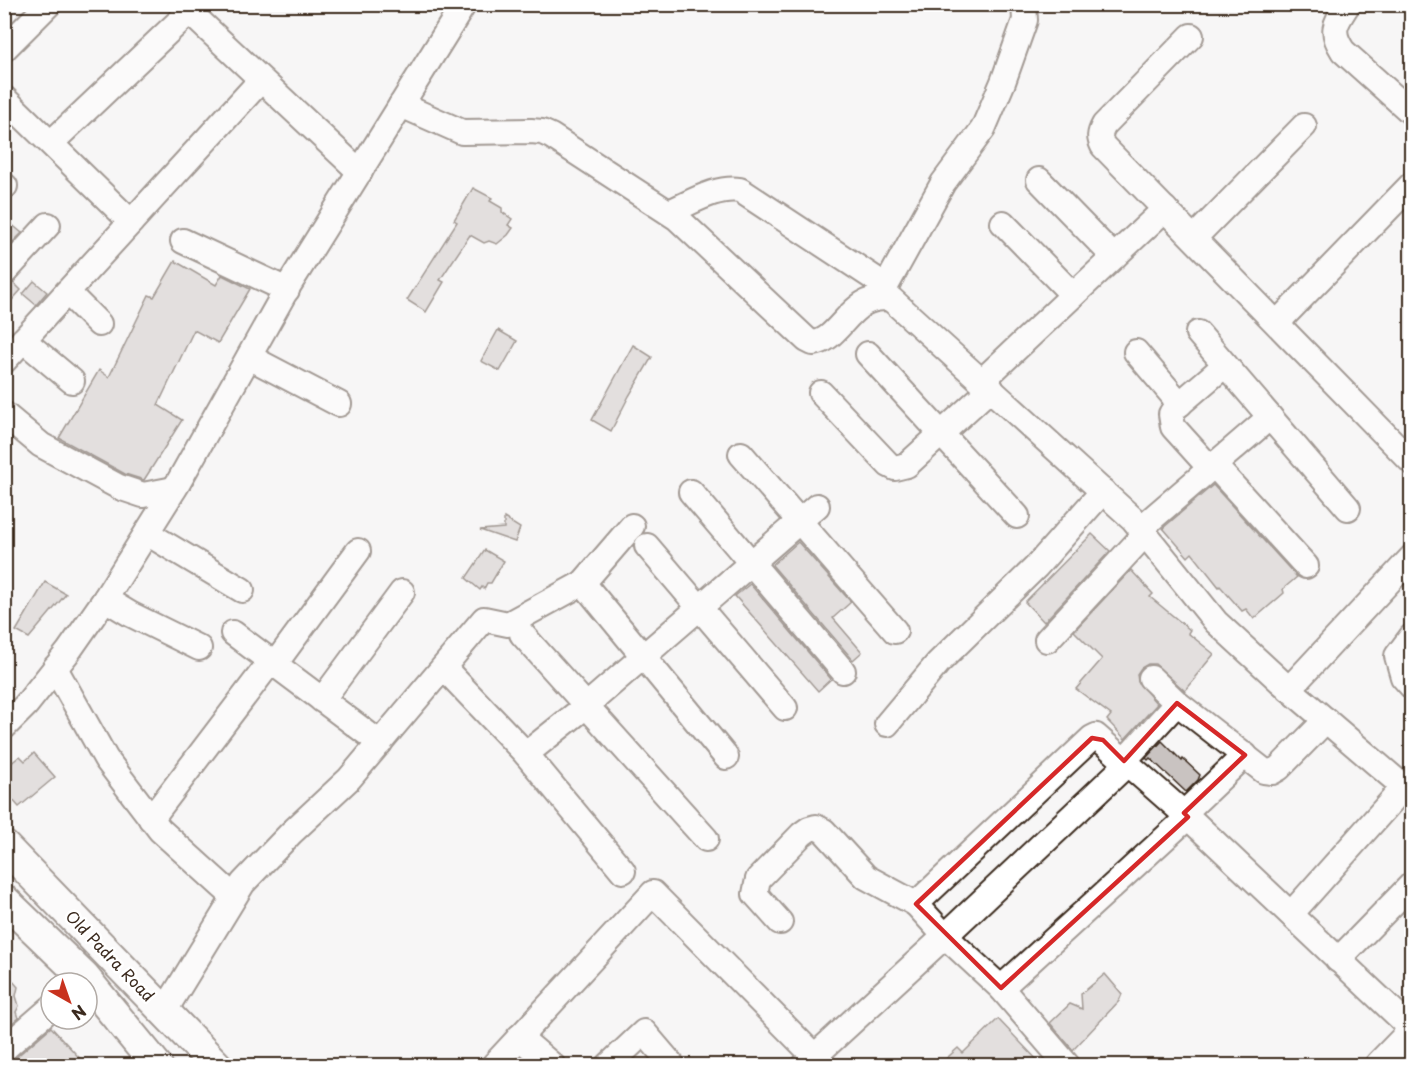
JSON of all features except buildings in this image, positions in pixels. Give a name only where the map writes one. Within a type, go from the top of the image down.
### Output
[{"type":"main road","name":"Old Padra Road","points":[[4,846],[217,1065]]},
{"type":"main road","name":"Old Padra Road","points":[[4,900],[72,971]]},
{"type":"main road","name":"Old Padra Road","points":[[99,1000],[157,1065]]},
{"type":"main road","points":[[1380,1065],[1410,1037]]},
{"type":"street","points":[[4,49],[49,4]]},
{"type":"street","points":[[4,727],[26,705],[85,630],[147,533],[287,290],[464,4]]},
{"type":"street","points":[[401,105],[462,132],[542,132],[551,135],[669,212],[807,340],[813,343],[824,339],[863,303],[883,291],[943,183],[983,129],[1025,20],[1024,4]]},
{"type":"street","points":[[1348,4],[1336,24],[1334,34],[1338,43],[1343,51],[1412,113]]},
{"type":"street","points":[[51,143],[185,8],[360,172]]},
{"type":"street","points":[[1191,36],[1100,131],[1099,138],[1103,146],[1412,462]]},
{"type":"street","points":[[4,361],[261,80]]},
{"type":"street","points":[[4,98],[131,222]]},
{"type":"street","points":[[1194,238],[1304,126]]},
{"type":"street","points":[[1039,180],[1114,256]]},
{"type":"street","points":[[1277,322],[1412,184]]},
{"type":"street","points":[[669,212],[721,190],[740,190],[883,291],[987,384],[1031,428],[1103,491],[1143,531],[1216,622],[1408,790],[1291,914]]},
{"type":"street","points":[[821,393],[889,465],[895,468],[907,465],[941,434],[1073,295],[1165,208]]},
{"type":"street","points":[[1002,223],[1073,295]]},
{"type":"street","points":[[4,273],[48,225]]},
{"type":"street","points":[[183,241],[287,290]]},
{"type":"street","points":[[67,292],[99,324]]},
{"type":"street","points":[[1198,333],[1348,508]]},
{"type":"street","points":[[23,340],[72,381]]},
{"type":"street","points":[[1136,352],[1180,404]]},
{"type":"street","points":[[868,354],[1017,516]]},
{"type":"street","points":[[249,357],[339,404]]},
{"type":"street","points":[[1226,366],[1171,414],[1173,428],[1306,566]]},
{"type":"street","points":[[4,414],[41,445],[119,487],[143,495],[174,489]]},
{"type":"street","points":[[1047,640],[1143,531],[1212,466],[1270,417]]},
{"type":"street","points":[[741,454],[895,631]]},
{"type":"street","points":[[887,724],[938,663],[1035,567],[1103,491]]},
{"type":"street","points":[[692,492],[843,671]]},
{"type":"street","points":[[526,754],[586,706],[817,506]]},
{"type":"street","points":[[164,1012],[243,883],[291,833],[349,779],[484,620],[508,624],[583,583],[632,526]]},
{"type":"street","points":[[147,533],[242,590]]},
{"type":"street","points":[[647,546],[785,708]]},
{"type":"street","points":[[151,819],[358,551]]},
{"type":"street","points":[[1289,688],[1412,556]]},
{"type":"street","points":[[583,583],[726,757]]},
{"type":"street","points":[[322,700],[402,592]]},
{"type":"street","points":[[105,599],[199,648]]},
{"type":"street","points":[[233,633],[380,743]]},
{"type":"street","points":[[522,634],[706,839]]},
{"type":"street","points":[[1412,636],[1397,656],[1403,677],[1412,687]]},
{"type":"street","points":[[55,668],[105,759],[151,819],[160,830],[234,897]]},
{"type":"street","points":[[444,668],[526,754],[623,872]]},
{"type":"street","points":[[1151,678],[1177,703],[1264,771],[1272,772],[1278,768],[1326,720]]},
{"type":"street","points":[[493,1065],[653,893],[814,1062],[1126,762],[1177,703]]},
{"type":"street","points":[[916,904],[1096,736],[1186,815],[1291,914],[1410,1037]]},
{"type":"street","points":[[1001,988],[1186,815],[1245,755]]},
{"type":"street","points":[[780,922],[754,894],[758,879],[802,834],[816,827],[824,831],[866,877],[916,904],[945,936],[1001,988],[1068,1065]]},
{"type":"street","points":[[1338,960],[1412,884]]},
{"type":"street","points":[[4,1050],[39,1019]]},
{"type":"street","points":[[608,1065],[644,1032],[674,1065]]},
{"type":"street","points":[[519,1036],[553,1065]]},
{"type":"highlighted area","points":[[1177,703],[1245,755],[1184,813],[1188,817],[1001,988],[916,904],[1092,738],[1103,740],[1124,761]]}]
